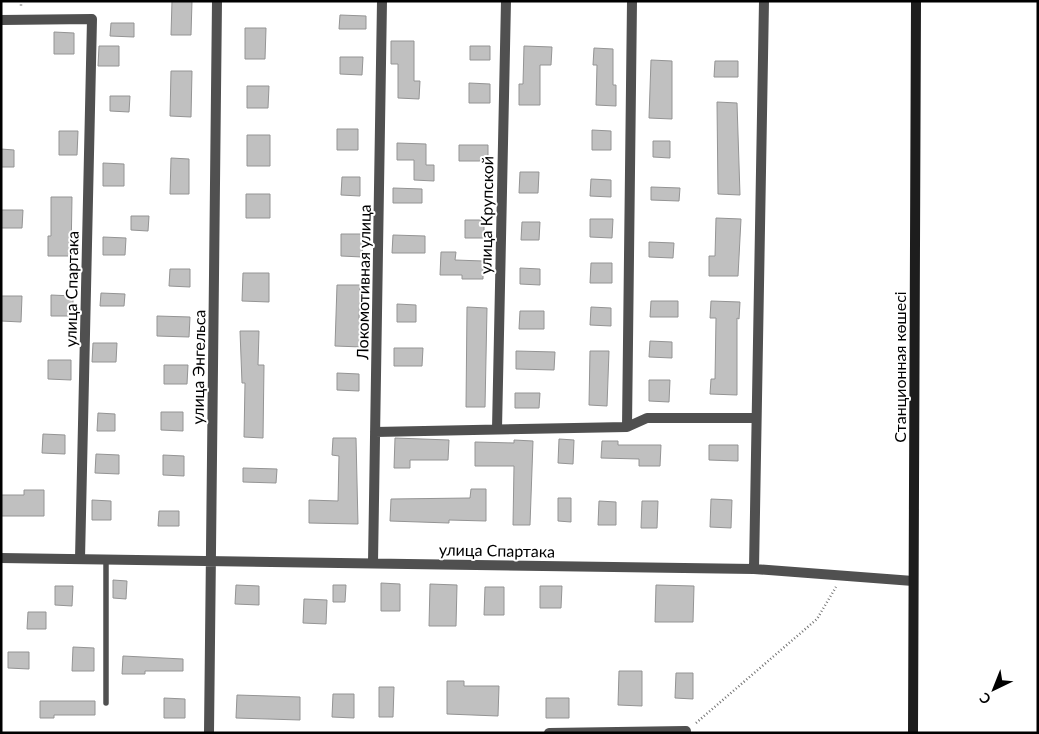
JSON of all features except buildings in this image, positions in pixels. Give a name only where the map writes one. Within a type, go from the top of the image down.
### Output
[{"type":"street","name":"улица Энгельса","points":[[209,733],[217,1]]},
{"type":"street","name":"Локомотивная улица","points":[[373,563],[382,1]]},
{"type":"street","name":"улица Крупской","points":[[497,429],[506,1]]},
{"type":"street","points":[[627,427],[632,1]]},
{"type":"street","points":[[754,569],[764,1]]},
{"type":"street","name":"Станционная көшесі","points":[[912,733],[916,1]]},
{"type":"street","name":"улица Спартака","points":[[1,20],[92,19],[80,559]]},
{"type":"street","points":[[375,432],[627,427],[647,418],[756,418]]},
{"type":"street","name":"улица Спартака","points":[[1,558],[754,569],[913,581]]},
{"type":"street","points":[[549,733],[686,731]]},
{"type":"lane","points":[[106,559],[106,703]]},
{"type":"path","points":[[686,731],[817,619],[842,575]]}]
